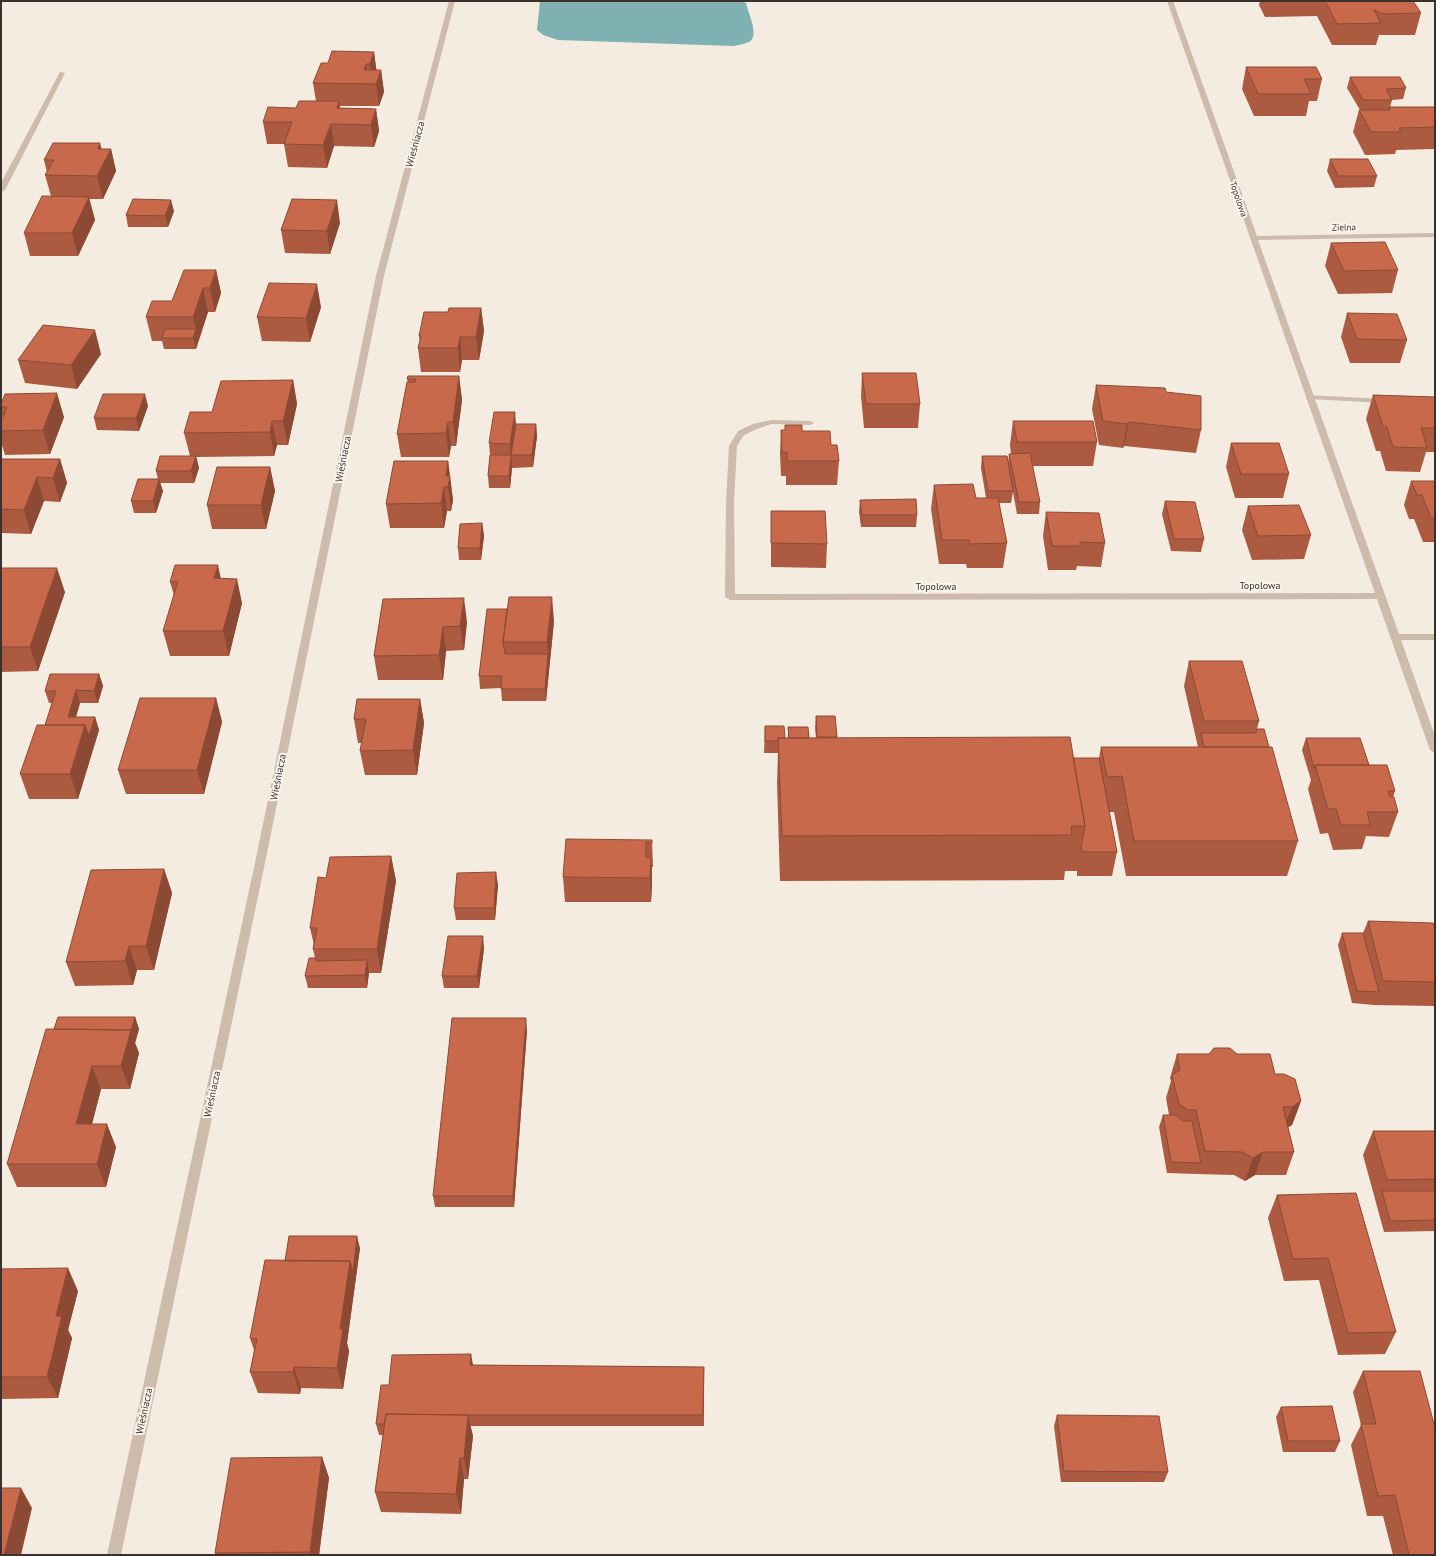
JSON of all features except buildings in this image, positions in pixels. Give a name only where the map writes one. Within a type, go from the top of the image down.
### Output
[{"type":"street","name":"Wieśniacza","points":[[114,1555],[262,858],[380,276],[452,1]]},
{"type":"street","name":"Topolowa","points":[[1170,1],[1435,750]]},
{"type":"street","points":[[1,190],[62,73]]},
{"type":"street","name":"Zielna","points":[[1253,238],[1435,235]]},
{"type":"street","points":[[1309,397],[1396,402]]},
{"type":"street","name":"Topolowa","points":[[810,423],[772,422],[756,426],[741,433],[733,446],[730,502],[730,597],[1380,596]]},
{"type":"street","points":[[1395,637],[1435,637]]},
{"type":"water","points":[[540,1],[741,1],[746,3],[752,24],[753,35],[749,42],[733,46],[558,40],[543,35],[537,30]]}]
